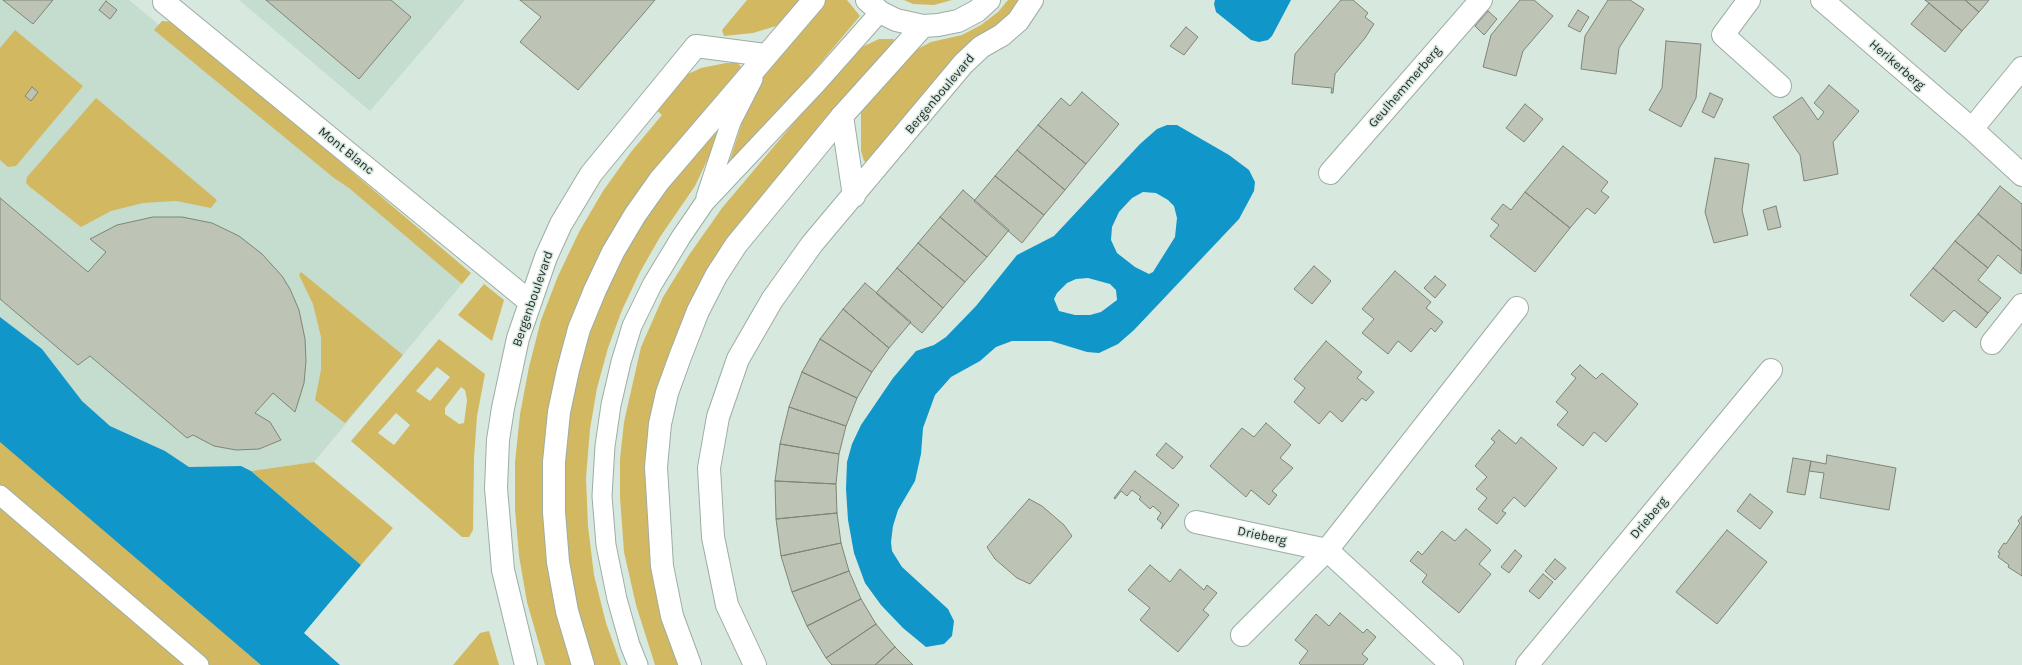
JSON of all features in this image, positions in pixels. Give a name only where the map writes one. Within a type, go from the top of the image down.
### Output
[{"type":"street","name":"Mont Blanc","points":[[166,0],[164,2],[530,302]]},
{"type":"street","points":[[584,665],[566,604],[558,562],[554,512],[554,462],[559,412],[568,370],[580,329],[607,264],[634,215],[659,180],[765,55],[814,0]]},
{"type":"street","points":[[873,6],[896,20],[922,26],[938,25],[958,20],[977,11],[989,0]]},
{"type":"street","name":"Bergenboulevard","points":[[755,665],[727,605],[713,537],[709,468],[718,417],[738,359],[772,300],[812,244],[854,196],[963,64],[981,47],[1002,35],[1018,21],[1032,0]]},
{"type":"street","name":"Geulhemmerberg","points":[[1330,173],[1481,0]]},
{"type":"street","points":[[1749,0],[1723,35],[1780,86]]},
{"type":"street","name":"Herikerberg","points":[[1822,0],[1972,129],[2022,175]]},
{"type":"street","points":[[690,665],[672,616],[661,559],[656,467],[660,424],[667,394],[698,311],[716,276],[736,245],[842,116],[922,26]]},
{"type":"street","name":"Bergenboulevard","points":[[526,665],[503,570],[496,488],[498,440],[503,408],[518,338],[546,257],[562,224],[591,174],[696,46],[765,55]]},
{"type":"street","points":[[1972,129],[2022,68]]},
{"type":"street","points":[[842,116],[854,196]]},
{"type":"street","points":[[1992,343],[2022,305]]},
{"type":"street","points":[[1242,635],[1327,550],[1516,308]]},
{"type":"street","name":"Drieberg","points":[[1527,665],[1771,370]]},
{"type":"street","name":"Drieberg","points":[[1196,522],[1327,550]]},
{"type":"street","points":[[1327,550],[1452,665]]},
{"type":"lane","points":[[638,665],[630,645],[616,599],[606,545],[602,496],[605,446],[610,412],[621,362],[632,326],[652,285],[681,237],[705,202],[817,82],[873,6]]},
{"type":"lane","points":[[705,202],[731,122],[765,55]]},
{"type":"lane","points":[[0,495],[199,665]]},
{"type":"shaded area","points":[[0,0],[129,0],[466,279],[314,462],[251,471],[241,466],[189,467],[165,451],[110,426],[82,401],[42,349],[0,317]]},
{"type":"shaded area","points":[[239,0],[465,0],[370,111]]},
{"type":"shaded area","points":[[747,0],[800,0],[776,26],[753,33],[724,36],[722,30]]},
{"type":"shaded area","points":[[823,0],[847,0],[860,16],[737,162],[731,162],[730,160],[747,107],[761,77]]},
{"type":"shaded area","points":[[904,0],[952,0],[934,5],[913,4]]},
{"type":"shaded area","points":[[1008,0],[1021,0],[1013,11],[868,163],[864,161],[861,151],[861,108],[912,52],[931,42],[962,35],[981,25],[998,12]]},
{"type":"shaded area","points":[[162,21],[176,22],[471,273],[462,284],[349,188],[334,178],[154,30]]},
{"type":"shaded area","points":[[15,30],[83,86],[16,166],[8,167],[0,160],[0,48]]},
{"type":"shaded area","points":[[879,39],[894,39],[893,44],[817,131],[664,371],[645,474],[659,597],[679,665],[655,665],[636,605],[624,552],[620,498],[620,459],[624,422],[641,347],[663,297],[689,255],[722,208],[835,74],[858,49]]},
{"type":"shaded area","points":[[726,63],[738,63],[741,67],[651,174],[604,247],[543,512],[573,665],[545,665],[527,602],[519,556],[515,509],[515,462],[520,414],[529,367],[541,320],[558,276],[579,232],[603,191],[631,152],[662,115],[655,109],[677,83],[688,74],[701,68]]},
{"type":"shaded area","points":[[96,98],[217,200],[211,208],[176,201],[143,203],[111,211],[81,227],[30,187],[26,183],[27,177]]},
{"type":"shaded area","points":[[715,132],[717,134],[711,152],[695,186],[660,237],[640,272],[622,310],[608,348],[597,388],[590,429],[586,478],[588,526],[594,575],[606,623],[621,665],[594,665],[577,609],[568,560],[564,511],[564,462],[569,413],[578,373],[589,333],[604,294],[622,257],[643,221],[667,187]]},
{"type":"shaded area","points":[[301,272],[403,355],[345,423],[315,400],[321,370],[321,337],[313,304],[299,275]]},
{"type":"shaded area","points":[[484,284],[504,300],[492,341],[458,315]]},
{"type":"shaded area","points":[[439,339],[485,374],[477,416],[474,458],[473,530],[469,537],[462,537],[351,441]],"holes":[[[437,367],[450,377],[430,401],[416,391]],[[461,387],[465,390],[467,400],[464,423],[459,424],[445,414],[445,408]],[[396,413],[410,425],[394,445],[378,433]]]},
{"type":"shaded area","points":[[0,420],[288,665],[0,665]]},
{"type":"shaded area","points":[[314,462],[393,528],[361,565],[251,471]]},
{"type":"shaded area","points":[[489,631],[499,665],[453,665],[480,633]]},
{"type":"water","points":[[1215,0],[1291,0],[1272,36],[1268,40],[1259,42],[1251,40],[1216,12],[1214,4]]},
{"type":"water","points":[[1167,125],[1177,125],[1229,155],[1249,170],[1255,182],[1254,191],[1239,219],[1134,330],[1118,344],[1099,353],[1087,352],[1051,341],[1012,341],[996,347],[980,361],[951,377],[935,395],[923,428],[921,454],[915,481],[898,510],[893,526],[891,542],[892,551],[902,567],[948,609],[954,621],[952,636],[944,644],[926,647],[903,628],[881,605],[865,583],[854,553],[848,520],[846,489],[847,462],[852,444],[861,425],[893,378],[916,351],[934,345],[946,337],[976,306],[1017,255],[1054,236],[1140,144],[1157,129]],"holes":[[[1143,192],[1156,193],[1168,200],[1174,206],[1177,218],[1175,237],[1153,272],[1149,274],[1135,267],[1117,253],[1111,240],[1112,227],[1119,212],[1132,198]],[[1088,278],[1110,284],[1116,290],[1117,300],[1101,312],[1090,315],[1075,315],[1059,311],[1054,299],[1057,293],[1067,283],[1076,279]]]},
{"type":"water","points":[[0,317],[42,349],[82,401],[110,426],[165,451],[189,467],[241,466],[251,471],[361,565],[304,633],[340,665],[261,665],[0,442]]},
{"type":"building","points":[[3,0],[53,0],[33,24]]},
{"type":"building","points":[[266,0],[391,0],[411,17],[359,79]]},
{"type":"building","points":[[520,0],[655,0],[578,90],[520,42],[541,17]]},
{"type":"building","points":[[1341,0],[1353,0],[1368,13],[1365,17],[1374,24],[1365,38],[1335,74],[1333,93],[1331,93],[1332,88],[1292,84],[1295,54]]},
{"type":"building","points":[[1520,0],[1534,0],[1553,16],[1523,51],[1516,76],[1483,67],[1491,35]]},
{"type":"building","points":[[1608,0],[1630,0],[1644,9],[1619,48],[1616,74],[1581,69],[1585,36]]},
{"type":"building","points":[[1925,0],[1965,0],[1979,12],[1962,31]]},
{"type":"building","points":[[1965,0],[1989,0],[1979,12]]},
{"type":"building","points":[[106,1],[117,10],[110,19],[99,10]]},
{"type":"building","points":[[1929,3],[1962,31],[1945,52],[1911,24]]},
{"type":"building","points":[[1578,10],[1589,17],[1580,32],[1568,26]]},
{"type":"building","points":[[1488,11],[1497,19],[1484,35],[1475,26]]},
{"type":"building","points":[[1186,27],[1198,37],[1184,55],[1170,46]]},
{"type":"building","points":[[1666,41],[1701,44],[1696,98],[1681,127],[1649,110],[1662,88]]},
{"type":"building","points":[[1829,85],[1859,111],[1833,142],[1838,174],[1804,181],[1800,155],[1773,117],[1802,97],[1818,120],[1824,112],[1814,103]]},
{"type":"building","points":[[32,87],[38,92],[31,101],[25,96]]},
{"type":"building","points":[[1082,92],[1119,124],[1086,164],[1038,125],[1061,98],[1070,106]]},
{"type":"building","points":[[1710,93],[1723,99],[1714,118],[1702,112]]},
{"type":"building","points":[[1525,104],[1543,119],[1524,142],[1506,128]]},
{"type":"building","points":[[1038,125],[1086,164],[1065,190],[1017,150]]},
{"type":"building","points":[[1563,146],[1608,182],[1601,191],[1609,197],[1595,214],[1587,208],[1570,228],[1525,192]]},
{"type":"building","points":[[1017,150],[1065,190],[1044,215],[995,176]]},
{"type":"building","points":[[1715,158],[1749,164],[1742,210],[1748,235],[1714,243],[1705,212]]},
{"type":"building","points":[[995,176],[1044,215],[1022,243],[974,201]]},
{"type":"building","points":[[2000,186],[2022,204],[2022,251],[1978,214]]},
{"type":"building","points":[[963,190],[1009,230],[987,257],[940,217]]},
{"type":"building","points":[[1525,192],[1570,228],[1535,272],[1490,236],[1499,225],[1491,219],[1503,204],[1511,210]]},
{"type":"building","points":[[0,198],[88,272],[106,252],[90,239],[117,225],[153,217],[182,217],[212,223],[239,236],[262,254],[282,276],[290,289],[299,310],[305,339],[306,361],[304,383],[295,412],[273,393],[255,413],[270,422],[281,440],[259,449],[236,450],[214,446],[193,435],[187,438],[90,356],[78,365],[0,299]]},
{"type":"building","points":[[1776,206],[1781,227],[1768,230],[1763,210]]},
{"type":"building","points":[[1978,214],[2022,251],[2021,274],[1998,255],[1988,268],[1955,241]]},
{"type":"building","points":[[940,217],[987,257],[965,282],[918,243]]},
{"type":"building","points":[[1955,241],[1988,268],[1978,280],[2001,298],[1988,313],[1933,268]]},
{"type":"building","points":[[918,243],[965,282],[943,308],[897,268]]},
{"type":"building","points":[[1314,266],[1331,281],[1312,304],[1294,289]]},
{"type":"building","points":[[897,268],[943,308],[922,333],[876,293]]},
{"type":"building","points":[[1933,268],[1988,313],[1976,328],[1954,310],[1943,322],[1910,295]]},
{"type":"building","points":[[1395,271],[1431,302],[1426,308],[1443,322],[1435,332],[1431,328],[1411,352],[1398,341],[1388,354],[1362,333],[1374,319],[1362,309]]},
{"type":"building","points":[[1435,276],[1446,285],[1435,298],[1424,288]]},
{"type":"building","points":[[865,283],[911,322],[889,348],[843,309]]},
{"type":"building","points":[[843,309],[889,348],[872,372],[820,339]]},
{"type":"building","points":[[820,339],[872,372],[857,398],[802,372]]},
{"type":"building","points":[[1326,341],[1362,372],[1357,378],[1374,392],[1366,401],[1362,398],[1342,422],[1330,411],[1319,424],[1294,402],[1305,388],[1294,379]]},
{"type":"building","points":[[1580,365],[1596,379],[1602,373],[1638,404],[1606,442],[1594,432],[1583,446],[1557,425],[1568,412],[1556,402],[1576,378],[1571,374]]},
{"type":"building","points":[[802,372],[857,398],[846,426],[789,407]]},
{"type":"building","points":[[789,407],[846,426],[839,454],[780,444]]},
{"type":"building","points":[[1266,423],[1291,445],[1280,458],[1293,468],[1272,491],[1277,495],[1269,505],[1251,490],[1246,497],[1210,466],[1242,428],[1254,437]]},
{"type":"building","points":[[1499,430],[1516,444],[1521,437],[1557,468],[1525,507],[1514,497],[1502,511],[1506,513],[1497,524],[1478,509],[1487,498],[1476,489],[1487,477],[1475,466],[1495,442],[1491,439]]},
{"type":"building","points":[[1166,443],[1183,457],[1173,469],[1156,455]]},
{"type":"building","points":[[780,444],[839,454],[836,484],[775,481]]},
{"type":"building","points":[[1827,455],[1896,468],[1889,510],[1820,498],[1824,473],[1809,471],[1811,461],[1826,464]]},
{"type":"building","points":[[1793,458],[1811,461],[1805,495],[1787,492]]},
{"type":"building","points":[[1135,471],[1179,505],[1161,529],[1163,524],[1157,519],[1161,513],[1153,506],[1150,509],[1139,499],[1141,497],[1132,490],[1127,496],[1121,491],[1115,499],[1114,498]]},
{"type":"building","points":[[775,481],[836,484],[837,513],[776,519]]},
{"type":"building","points":[[1750,494],[1773,512],[1760,529],[1737,511]]},
{"type":"building","points":[[1029,499],[1042,506],[1064,525],[1072,536],[1030,584],[1017,578],[995,559],[987,547]]},
{"type":"building","points":[[837,513],[841,543],[781,556],[776,519]]},
{"type":"building","points":[[2022,516],[2022,576],[2008,567],[2009,565],[1998,557],[2000,553],[1998,552],[2004,543],[2006,544],[2020,523],[2018,521]]},
{"type":"building","points":[[1466,529],[1491,550],[1479,564],[1491,574],[1459,613],[1422,582],[1427,575],[1410,561],[1418,551],[1422,555],[1442,531],[1455,541]]},
{"type":"building","points":[[1727,530],[1767,562],[1717,624],[1676,592]]},
{"type":"building","points":[[841,543],[849,571],[792,592],[781,556]]},
{"type":"building","points":[[1515,550],[1522,556],[1509,573],[1501,567]]},
{"type":"building","points":[[1555,559],[1566,568],[1555,580],[1545,571]]},
{"type":"building","points":[[1150,565],[1170,582],[1180,569],[1204,590],[1207,585],[1217,593],[1203,610],[1209,615],[1178,652],[1140,620],[1150,608],[1128,590]]},
{"type":"building","points":[[849,571],[861,599],[807,626],[792,592]]},
{"type":"building","points":[[1543,574],[1553,582],[1539,599],[1529,591]]},
{"type":"building","points":[[861,599],[876,624],[826,658],[807,626]]},
{"type":"building","points":[[1340,613],[1363,633],[1367,629],[1376,637],[1362,654],[1368,659],[1363,665],[1301,665],[1299,663],[1308,651],[1295,640],[1316,614],[1329,626]]},
{"type":"building","points":[[876,624],[895,647],[875,665],[832,665],[826,658]]},
{"type":"building","points":[[895,647],[913,665],[875,665]]}]
